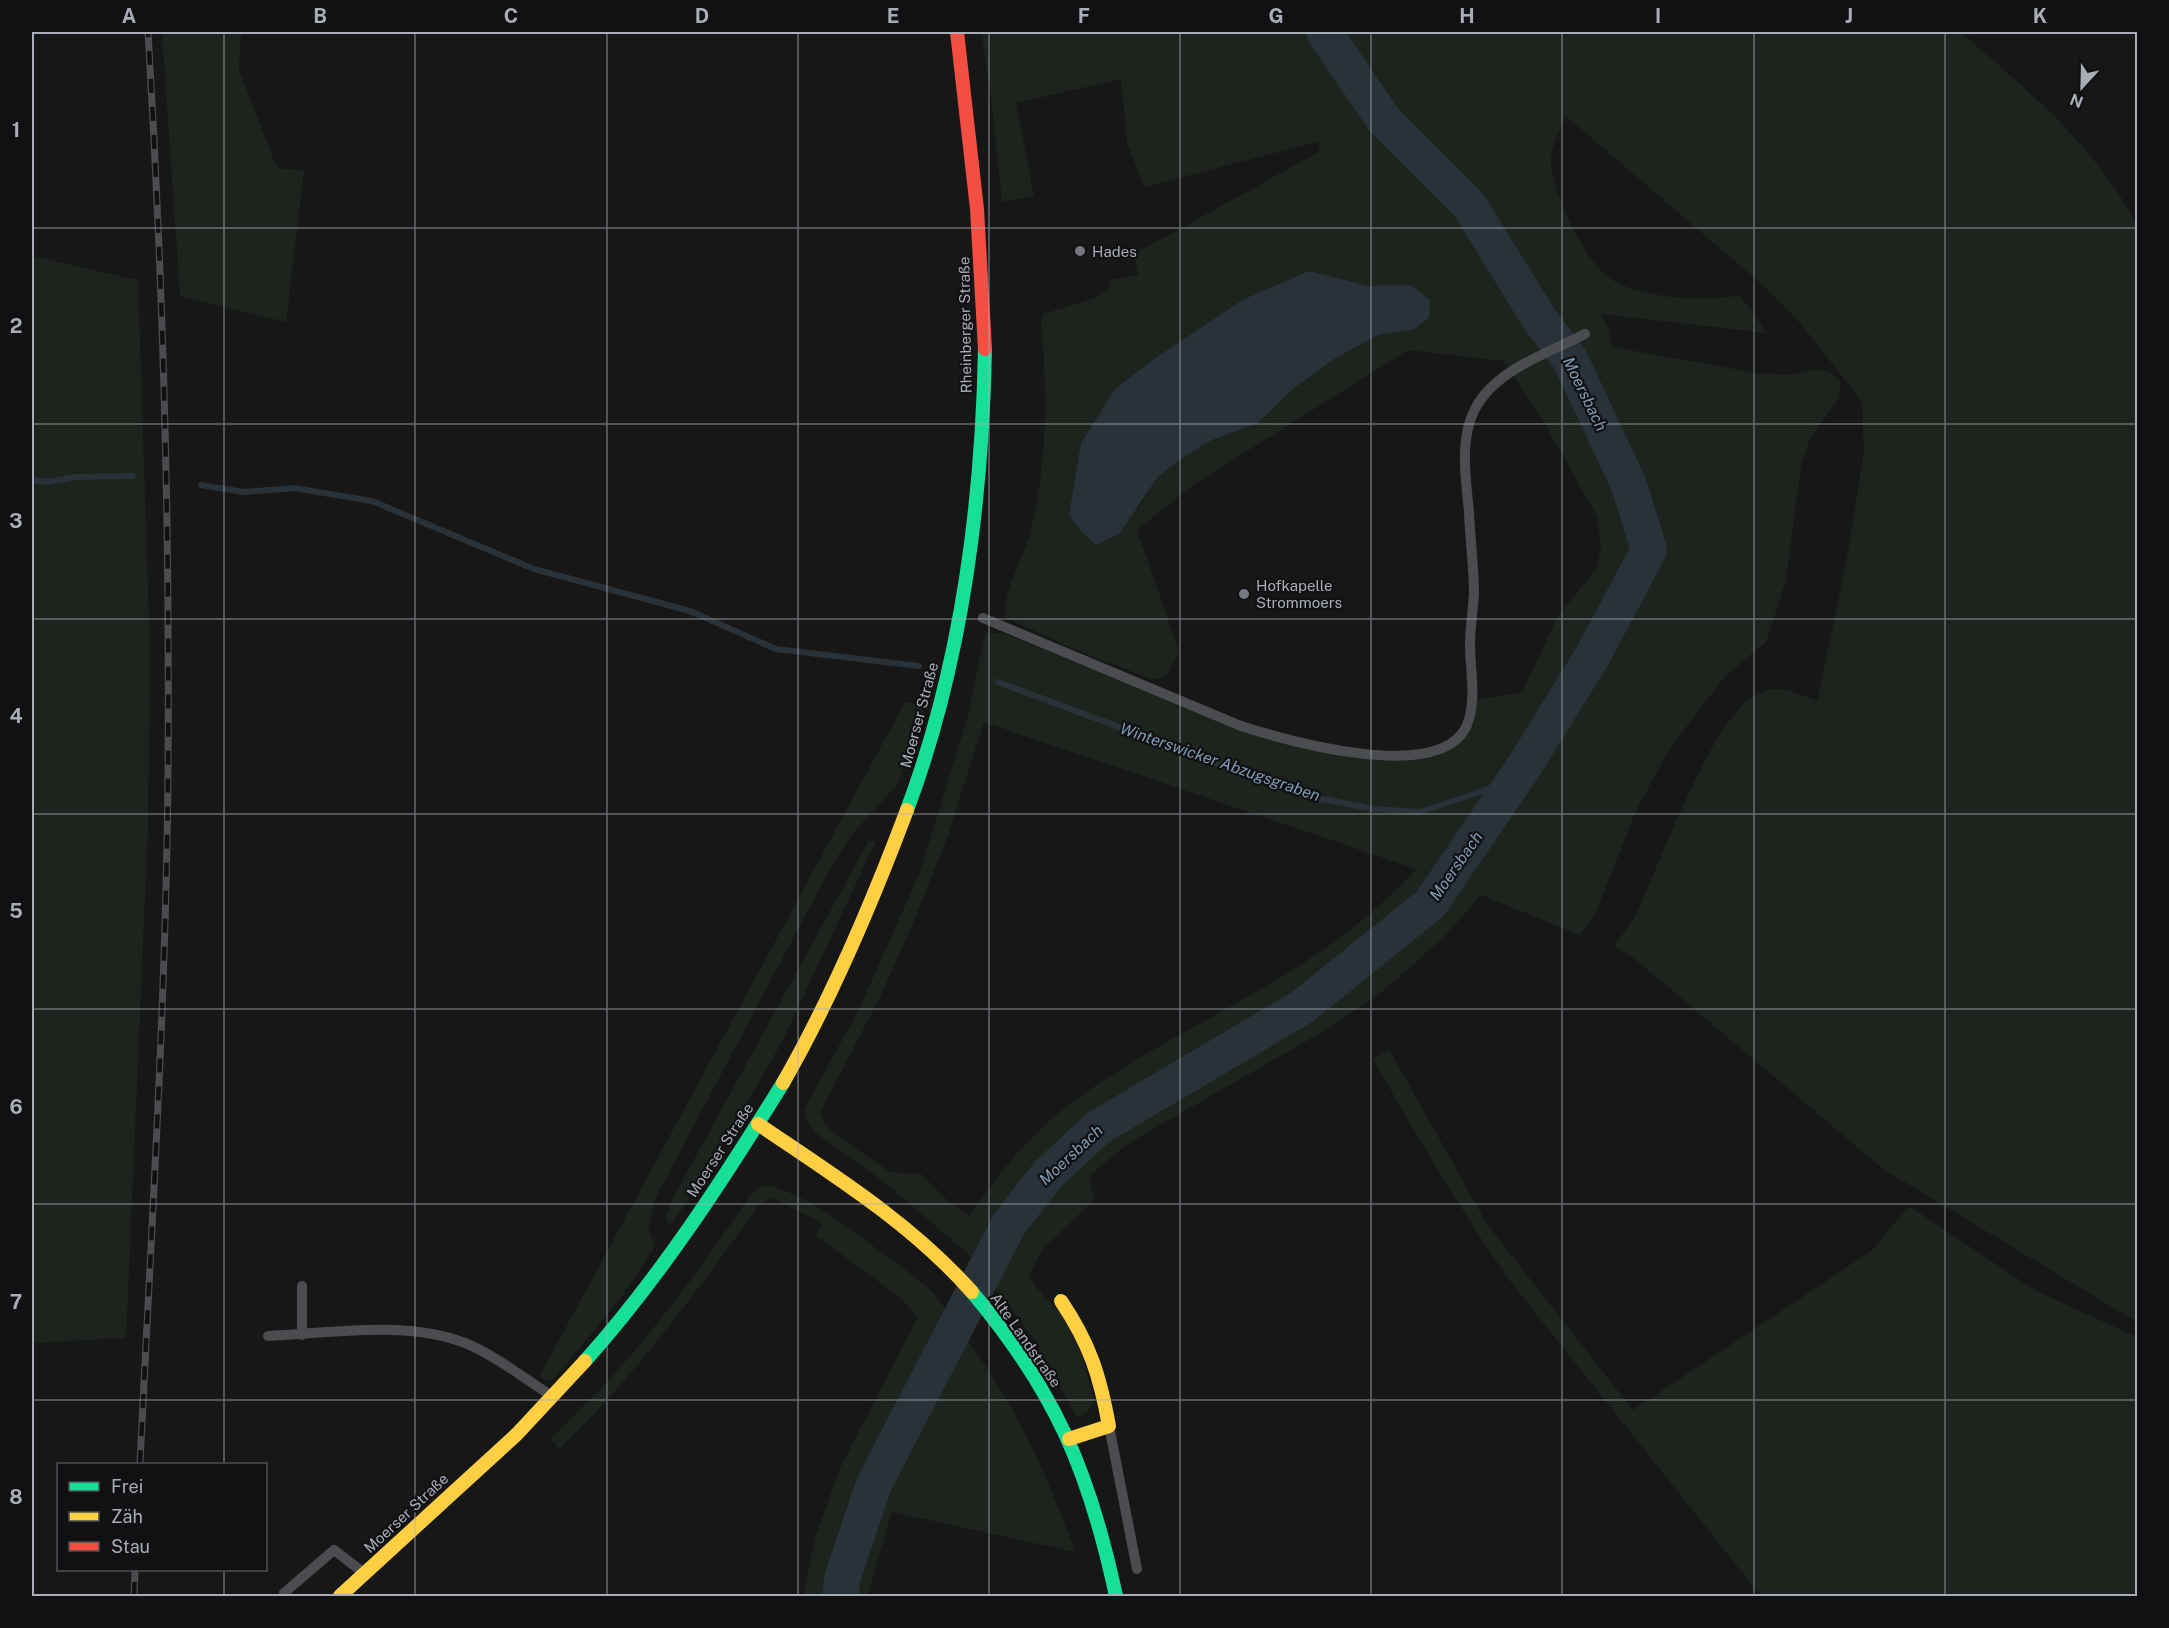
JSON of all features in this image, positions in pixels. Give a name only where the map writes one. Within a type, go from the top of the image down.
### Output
[{"type":"main road","name":"Rheinberger Straße","points":[[957,32],[983,289],[984,383],[971,543],[960,617]]},
{"type":"main road","name":"Moerser Straße","points":[[340,1596],[535,1416],[618,1322],[658,1272],[709,1200],[758,1124],[818,1017],[851,949],[885,867],[928,748],[944,691],[960,617]]},
{"type":"main road","name":"Alte Landstraße","points":[[758,1124],[870,1201],[951,1269],[995,1320],[1042,1391],[1069,1439],[1102,1532],[1116,1596]]},
{"type":"main road","points":[[1061,1300],[1082,1332],[1102,1387],[1109,1426],[1069,1439]]},
{"type":"lane","points":[[983,618],[1241,726],[1286,740],[1365,754],[1428,753],[1449,746],[1459,738],[1470,717],[1474,593],[1466,469],[1467,435],[1474,410],[1488,391],[1519,368],[1586,334]]},
{"type":"lane","points":[[302,1335],[303,1286]]},
{"type":"lane","points":[[268,1336],[371,1331],[431,1332],[467,1344],[552,1396]]},
{"type":"lane","points":[[1109,1426],[1137,1569]]},
{"type":"lane","points":[[286,1596],[284,1593],[334,1550],[365,1574]]},
{"type":"shaded area","points":[[162,32],[241,32],[239,70],[277,168],[304,171],[286,322],[180,296]]},
{"type":"shaded area","points":[[981,32],[1960,32],[2059,121],[2103,172],[2138,227],[2137,1322],[1883,1169],[1635,959],[1614,946],[1637,913],[1704,762],[1737,711],[1761,692],[1777,689],[1801,694],[1817,701],[1846,564],[1864,452],[1862,402],[1801,324],[1766,288],[1567,117],[1553,148],[1552,172],[1563,206],[1580,242],[1601,270],[1611,279],[1623,285],[1655,295],[1710,299],[1740,295],[1767,333],[1600,314],[1609,329],[1612,347],[1757,373],[1792,375],[1818,369],[1832,373],[1840,382],[1839,398],[1810,439],[1801,466],[1786,580],[1766,642],[1725,676],[1668,751],[1635,813],[1595,914],[1580,935],[1481,895],[1444,937],[1384,990],[1322,1032],[1129,1143],[1089,1176],[1094,1200],[1044,1248],[1029,1274],[1031,1280],[1069,1324],[1080,1350],[1094,1399],[1089,1410],[1077,1418],[1035,1340],[967,1253],[884,1182],[816,1133],[807,1122],[804,1110],[860,1007],[920,872],[968,716],[985,632],[1005,634],[1225,723],[1390,758],[1438,756],[1459,743],[1474,723],[1477,700],[1522,692],[1558,616],[1597,568],[1601,548],[1597,516],[1543,421],[1504,361],[1408,350],[1193,485],[1137,530],[1179,651],[1169,672],[1162,679],[1151,679],[1069,647],[1005,617],[1008,594],[1032,525],[1041,473],[1045,422],[1041,319],[1043,314],[1098,297],[1110,287],[1110,280],[1138,275],[1134,254],[1321,151],[1317,142],[1144,187],[1127,142],[1121,79],[1016,103],[1034,196],[1002,202],[990,88]],"holes":[[[1309,271],[1368,287],[1410,285],[1413,330],[1378,335],[1336,358],[1294,388],[1258,423],[1212,440],[1179,460],[1158,477],[1138,509],[1078,472],[1081,444],[1115,389],[1151,361],[1242,300]],[[984,722],[1416,869],[1367,916],[1332,944],[1295,969],[1139,1058],[1065,1108],[1037,1132],[1013,1158],[969,1216],[950,1203],[921,1174],[890,1172],[835,1134],[825,1125],[820,1113],[881,995],[913,923],[948,835]]]},
{"type":"shaded area","points":[[32,258],[138,280],[150,651],[148,828],[126,1338],[32,1343]]},
{"type":"shaded area","points":[[1309,271],[1368,286],[1410,285],[1430,300],[1429,318],[1413,330],[1378,335],[1336,358],[1294,388],[1258,423],[1212,440],[1179,460],[1158,477],[1119,534],[1096,545],[1069,515],[1081,443],[1115,389],[1151,361],[1242,300]]},
{"type":"shaded area","points":[[905,702],[924,706],[898,784],[853,833],[832,865],[655,1199],[648,1227],[655,1246],[623,1295],[554,1379],[546,1380],[539,1377]]},
{"type":"shaded area","points":[[876,841],[782,1042],[704,1176],[670,1227],[666,1218],[673,1198],[868,842]]},
{"type":"shaded area","points":[[1389,1049],[1487,1224],[1633,1410],[1871,1251],[1909,1206],[2036,1291],[2137,1337],[2137,1589],[2129,1596],[1761,1596],[1513,1285],[1475,1230],[1373,1059]]},
{"type":"shaded area","points":[[771,1186],[810,1203],[858,1234],[930,1290],[939,1300],[982,1360],[1013,1412],[1040,1465],[1075,1552],[892,1512],[867,1596],[803,1596],[815,1538],[840,1468],[918,1317],[897,1295],[816,1236],[822,1223],[773,1198],[760,1204],[665,1331],[615,1392],[560,1449],[550,1439],[606,1383],[658,1323],[751,1194],[760,1187]]},
{"type":"waterway","name":"Moersbach","points":[[840,1596],[843,1576],[874,1484],[1009,1224],[1048,1174],[1099,1127],[1302,1007],[1430,904],[1525,765],[1593,655],[1649,550],[1629,485],[1570,359],[1540,320],[1469,205],[1384,120],[1324,32]]},
{"type":"waterway","name":"Winterswicker Abzugsgraben","points":[[32,480],[47,482],[75,477],[133,476]]},
{"type":"waterway","name":"Winterswicker Abzugsgraben","points":[[201,485],[244,492],[294,488],[372,501],[534,569],[690,611],[776,649],[919,666]]},
{"type":"waterway","name":"Winterswicker Abzugsgraben","points":[[998,682],[1302,795],[1373,809],[1420,812],[1515,780]]},
{"type":"railway","points":[[140,1463],[161,1033],[168,773],[168,588],[164,403],[158,217],[148,32]]},
{"type":"railway","points":[[134,1596],[135,1571]]},
{"type":"traffic: fast","points":[[907,810],[942,698],[966,583],[979,466],[985,349]]},
{"type":"traffic: fast","points":[[585,1361],[640,1295],[690,1226],[783,1083]]},
{"type":"traffic: fast","points":[[972,1292],[1026,1364],[1065,1434],[1094,1509],[1116,1596]]},
{"type":"traffic: slow","points":[[783,1083],[819,1017],[851,949],[907,810]]},
{"type":"traffic: slow","points":[[758,1124],[843,1181],[897,1222],[948,1267],[972,1292]]},
{"type":"traffic: slow","points":[[1061,1301],[1087,1346],[1102,1391],[1109,1426],[1069,1439]]},
{"type":"traffic: slow","points":[[340,1596],[517,1434],[585,1361]]},
{"type":"traffic: jam","points":[[957,32],[977,209],[985,349]]},
{"type":"place","name":"Hades","points":[[1080,251]]},
{"type":"place","name":"Hofkapelle Strommoers","points":[[1244,594]]}]
